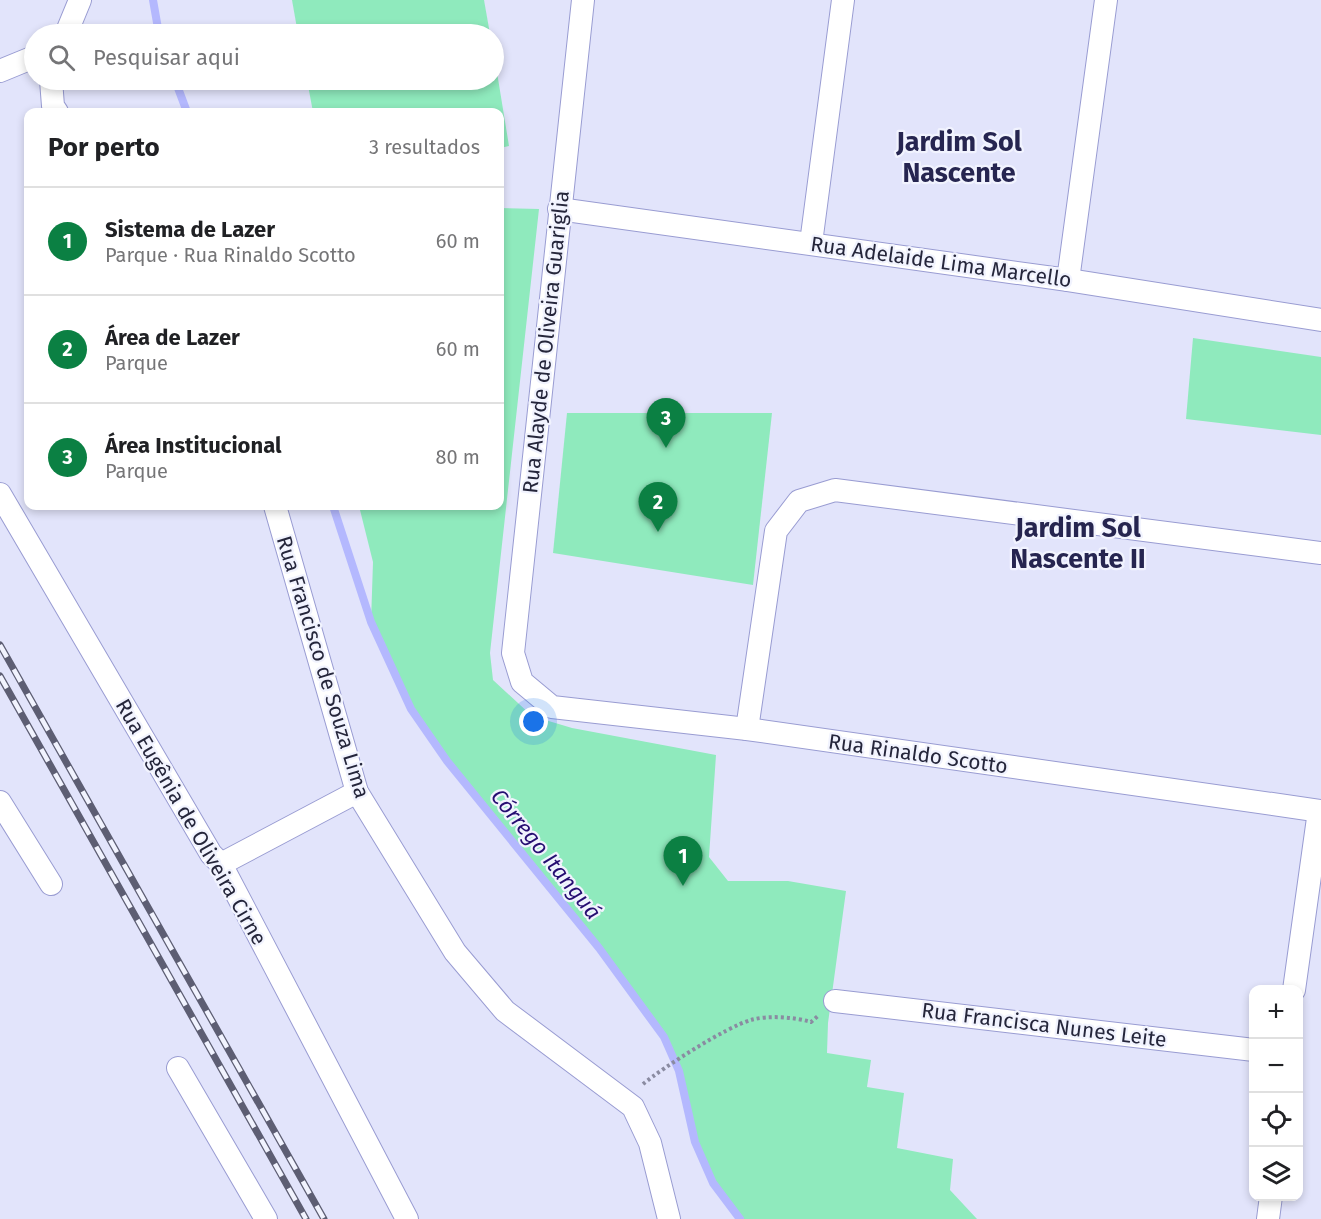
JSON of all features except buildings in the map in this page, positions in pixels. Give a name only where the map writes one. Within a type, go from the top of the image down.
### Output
[{"type":"street","points":[[70,24],[80,0]]},
{"type":"street","name":"Rua Alayde de Oliveira Guariglia","points":[[522,682],[513,653],[583,0]]},
{"type":"street","points":[[811,243],[843,0]]},
{"type":"street","points":[[1068,280],[1106,0]]},
{"type":"street","points":[[0,71],[24,61]]},
{"type":"street","points":[[52,90],[54,108]]},
{"type":"street","name":"Rua Adelaide Lima Marcello","points":[[559,209],[1068,280],[1321,320]]},
{"type":"street","points":[[747,729],[776,531],[799,501],[835,490],[1321,554]]},
{"type":"street","name":"Rua Eugênia de Oliveira Cirne","points":[[0,494],[205,844],[221,864],[407,1219]]},
{"type":"street","name":"Rua Francisco de Souza Lima","points":[[276,510],[357,792],[455,952],[506,1011],[633,1107],[650,1143],[669,1219]]},
{"type":"street","name":"Rua Rinaldo Scotto","points":[[522,682],[552,707],[747,729],[1320,811]]},
{"type":"street","points":[[221,864],[357,792]]},
{"type":"street","points":[[0,801],[51,884]]},
{"type":"street","points":[[1295,985],[1320,811]]},
{"type":"street","name":"Rua Francisca Nunes Leite","points":[[836,1001],[1249,1049]]},
{"type":"street","points":[[178,1068],[266,1219]]},
{"type":"street","points":[[1268,1219],[1270,1201]]},
{"type":"path","points":[[652,1077],[752,1019],[798,1018],[811,1022],[836,1001]]},
{"type":"green space","points":[[292,0],[484,0],[488,24],[296,24]]},
{"type":"green space","points":[[309,90],[500,90],[503,108],[312,108]]},
{"type":"green space","points":[[504,115],[509,146],[504,147]]},
{"type":"green space","points":[[504,208],[539,209],[490,653],[493,680],[532,716],[572,728],[716,755],[709,857],[728,881],[788,881],[846,891],[828,1023],[827,1053],[871,1060],[867,1087],[904,1093],[897,1148],[953,1159],[950,1190],[977,1219],[740,1219],[713,1183],[695,1142],[679,1071],[664,1037],[599,948],[447,761],[411,709],[371,622],[373,562],[360,510],[504,510]]},
{"type":"green space","points":[[1193,338],[1321,357],[1321,435],[1186,419]]},
{"type":"green space","points":[[567,413],[772,413],[753,585],[553,553]]},
{"type":"waterway","name":"Córrego Itanguá","points":[[153,0],[157,24]]},
{"type":"waterway","name":"Córrego Itanguá","points":[[179,90],[186,108]]},
{"type":"waterway","name":"Córrego Itanguá","points":[[334,510],[371,622],[411,709],[447,761],[599,948],[664,1037],[679,1071],[695,1142],[713,1183],[740,1219]]},
{"type":"railway","points":[[0,645],[324,1219]]},
{"type":"railway","points":[[0,676],[306,1219]]},
{"type":"place","name":"Área Institucional","points":[[666,448]]},
{"type":"place","name":"Área de Lazer","points":[[658,532]]},
{"type":"place","name":"Sistema de Lazer","points":[[683,886]]},
{"type":"district","name":"Jardim Sol Nascente","points":[[959,158]]},
{"type":"district","name":"Jardim Sol Nascente II","points":[[1078,544]]}]
